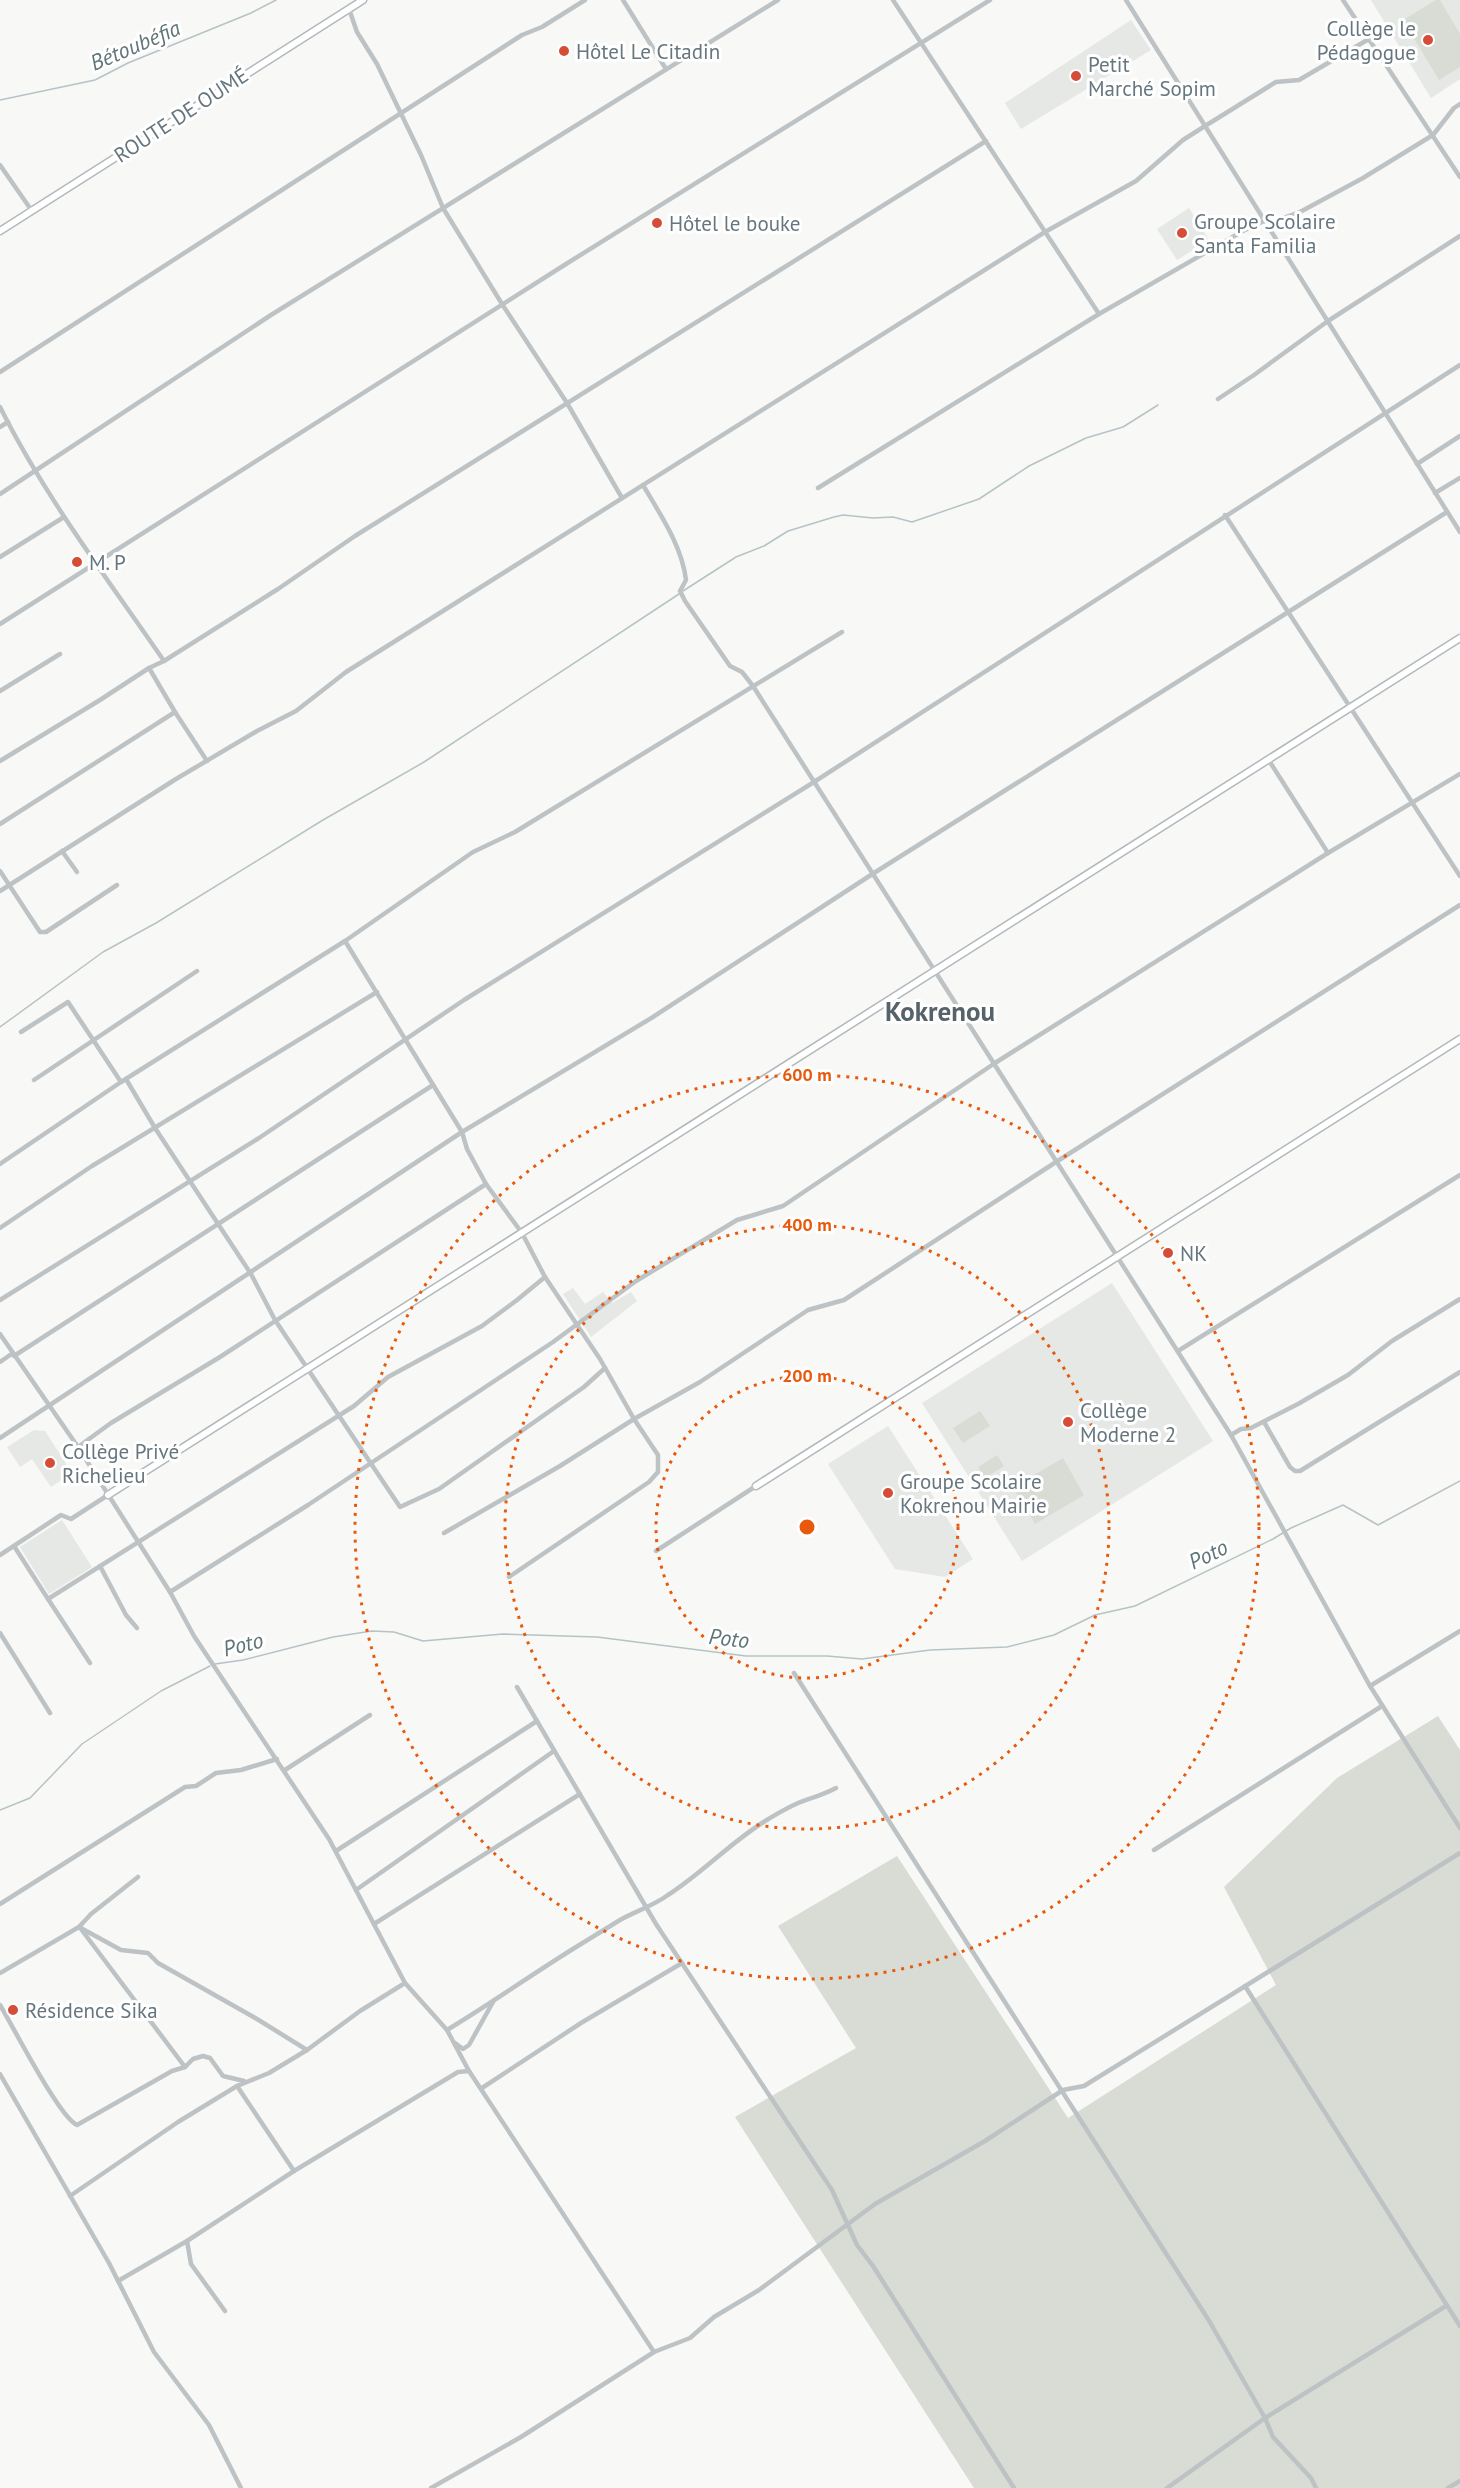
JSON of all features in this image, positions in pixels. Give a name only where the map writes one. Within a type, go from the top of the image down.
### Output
[{"type":"street","name":"ROUTE DE OUMÉ","points":[[0,231],[363,0]]},
{"type":"street","points":[[0,372],[522,35],[542,27],[585,0]]},
{"type":"street","points":[[623,0],[666,69]]},
{"type":"street","points":[[0,494],[271,315],[778,0]]},
{"type":"street","points":[[893,0],[1099,314]]},
{"type":"street","points":[[0,624],[502,304],[990,0]]},
{"type":"street","points":[[1126,0],[1447,512],[1458,524],[1460,532]]},
{"type":"street","points":[[1342,0],[1460,177]]},
{"type":"street","points":[[349,9],[357,32],[401,113],[443,208],[567,403],[622,498]]},
{"type":"street","points":[[0,891],[207,761],[296,711],[346,672],[1045,232],[1136,181],[1184,140],[1205,126],[1276,82],[1299,80],[1369,39]]},
{"type":"street","points":[[818,488],[1099,314],[1264,221],[1280,219],[1300,212],[1363,178],[1433,135],[1454,108],[1460,104]]},
{"type":"street","points":[[0,761],[149,668],[164,661],[278,589],[355,536],[986,141]]},
{"type":"street","points":[[0,165],[32,211]]},
{"type":"street","points":[[1218,399],[1328,321],[1460,236]]},
{"type":"street","points":[[0,1300],[406,1041],[474,993],[814,782],[1460,365]]},
{"type":"street","points":[[0,407],[35,471],[64,517],[164,661]]},
{"type":"street","points":[[0,427],[8,422]]},
{"type":"street","points":[[1418,464],[1460,436]]},
{"type":"street","points":[[1435,493],[1460,478]]},
{"type":"street","points":[[644,485],[663,519],[682,562],[687,580],[680,591],[685,601],[730,666],[742,672],[753,686],[1178,1351],[1231,1435],[1370,1686],[1460,1828]]},
{"type":"street","points":[[0,1438],[251,1274],[462,1132],[653,1017],[874,873],[1447,512]]},
{"type":"street","points":[[1225,515],[1460,876]]},
{"type":"street","points":[[0,557],[64,517]]},
{"type":"street","points":[[0,1164],[123,1081],[345,941],[473,852],[516,832],[842,632]]},
{"type":"street","points":[[0,1555],[61,1515],[71,1519],[308,1366],[522,1233],[1460,638]]},
{"type":"street","points":[[0,691],[60,654]]},
{"type":"street","points":[[149,668],[207,761]]},
{"type":"street","points":[[0,824],[175,712]]},
{"type":"street","points":[[1268,759],[1328,853]]},
{"type":"street","points":[[170,1592],[370,1464],[553,1342],[636,1281],[737,1220],[783,1206],[995,1063],[1328,853],[1460,774]]},
{"type":"street","points":[[62,851],[77,872]]},
{"type":"street","points":[[0,871],[39,932],[46,932],[117,885]]},
{"type":"street","points":[[444,1533],[700,1382],[808,1310],[844,1300],[1056,1161],[1460,905]]},
{"type":"street","points":[[345,941],[462,1132],[467,1149],[486,1184],[522,1233],[545,1277],[606,1368],[634,1419],[658,1455],[658,1472],[655,1477],[509,1577]]},
{"type":"street","points":[[34,1080],[197,971]]},
{"type":"street","points":[[0,1228],[92,1166],[376,992]]},
{"type":"street","points":[[21,1032],[68,1002],[219,1222],[251,1274],[274,1320],[308,1366],[400,1507],[439,1489],[584,1387],[606,1368]]},
{"type":"street","points":[[656,1551],[1460,1039]]},
{"type":"street","points":[[0,1362],[433,1085]]},
{"type":"street","points":[[1178,1351],[1460,1175]]},
{"type":"street","points":[[78,1447],[111,1423],[220,1357],[486,1184]]},
{"type":"street","points":[[48,1599],[354,1406],[388,1377],[482,1326],[545,1277]]},
{"type":"street","points":[[1231,1435],[1264,1422],[1348,1375],[1392,1341],[1460,1299]]},
{"type":"street","points":[[0,1334],[78,1447],[170,1592],[194,1636],[285,1770],[336,1851],[405,1983],[447,2030],[469,2071],[654,2352]]},
{"type":"street","points":[[1264,1422],[1290,1467],[1295,1472],[1300,1471],[1460,1372]]},
{"type":"street","points":[[14,1546],[90,1663]]},
{"type":"street","points":[[100,1566],[126,1615],[137,1628]]},
{"type":"street","points":[[1370,1686],[1460,1630]]},
{"type":"street","points":[[0,1634],[50,1713]]},
{"type":"street","points":[[794,1673],[1063,2090],[1232,2358],[1266,2418],[1273,2437],[1311,2478],[1316,2488]]},
{"type":"street","points":[[517,1687],[647,1908],[832,2190],[856,2245],[873,2266],[1014,2488]]},
{"type":"street","points":[[1154,1850],[1382,1706]]},
{"type":"street","points":[[285,1770],[370,1715]]},
{"type":"street","points":[[336,1851],[537,1721]]},
{"type":"street","points":[[356,1890],[555,1751]]},
{"type":"street","points":[[0,1904],[185,1787],[196,1786],[216,1773],[241,1770],[277,1759]]},
{"type":"street","points":[[447,2030],[580,1944],[647,1908],[703,1871],[713,1860],[762,1823],[798,1803],[820,1797],[836,1788]]},
{"type":"street","points":[[374,1924],[580,1794]]},
{"type":"street","points":[[431,2488],[521,2437],[654,2352],[690,2338],[714,2317],[741,2302],[875,2204],[985,2141],[1063,2090],[1084,2086],[1460,1853]]},
{"type":"street","points":[[0,1973],[79,1927],[91,1914],[138,1877]]},
{"type":"street","points":[[79,1927],[121,1950],[148,1953],[158,1963],[181,1974],[307,2050]]},
{"type":"street","points":[[79,1927],[185,2067]]},
{"type":"street","points":[[482,2088],[573,2028],[682,1963]]},
{"type":"street","points":[[70,2196],[237,2086],[269,2073],[307,2050],[360,2011],[405,1983]]},
{"type":"street","points":[[1245,1986],[1460,2326]]},
{"type":"street","points":[[452,2041],[463,2049],[469,2045],[493,2002]]},
{"type":"street","points":[[0,2005],[57,2104],[72,2123],[77,2125],[172,2071],[185,2067],[193,2059],[203,2056],[210,2058],[223,2076],[247,2082]]},
{"type":"street","points":[[118,2281],[187,2241],[294,2171],[458,2072],[469,2071]]},
{"type":"street","points":[[0,2074],[118,2281],[154,2352],[209,2425],[241,2488]]},
{"type":"street","points":[[237,2086],[294,2171]]},
{"type":"street","points":[[187,2241],[191,2264],[225,2311]]},
{"type":"street","points":[[1167,2488],[1266,2418],[1446,2306]]},
{"type":"street","points":[[1448,2488],[1460,2481]]},
{"type":"shaded area","name":"Collège le Pédagogue","points":[[1371,0],[1460,0],[1460,79],[1431,98]]},
{"type":"shaded area","points":[[1436,0],[1440,0],[1460,34],[1460,67],[1439,80],[1403,20]]},
{"type":"shaded area","name":"Petit Marché Sopim","points":[[1131,20],[1151,50],[1021,129],[1005,103]]},
{"type":"shaded area","name":"Groupe Scolaire Santa Familia","points":[[1189,208],[1209,240],[1177,260],[1157,229]]},
{"type":"shaded area","name":"Collège Moderne 2","points":[[1112,1283],[1213,1441],[1022,1561],[922,1403]]},
{"type":"shaded area","points":[[573,1288],[585,1304],[603,1292],[612,1303],[631,1292],[637,1301],[591,1337],[563,1294]]},
{"type":"shaded area","points":[[980,1411],[990,1426],[963,1443],[953,1428]]},
{"type":"shaded area","name":"Groupe Scolaire Kokrenou Mairie","points":[[888,1426],[973,1559],[945,1577],[895,1569],[828,1464]]},
{"type":"shaded area","name":"Collège Privé Richelieu","points":[[34,1430],[45,1431],[72,1473],[51,1487],[32,1459],[20,1467],[7,1447]]},
{"type":"shaded area","points":[[997,1455],[1004,1466],[985,1478],[978,1467]]},
{"type":"shaded area","points":[[1063,1458],[1084,1495],[1035,1524],[1013,1487]]},
{"type":"shaded area","points":[[62,1520],[92,1567],[49,1594],[20,1547]]},
{"type":"shaded area","points":[[1438,1716],[1460,1750],[1460,2488],[974,2488],[735,2117],[856,2048],[778,1926],[897,1856],[1068,2118],[1276,1985],[1224,1887],[1337,1778]]},
{"type":"waterway","name":"Bétoubéfia","points":[[0,100],[95,80],[128,63],[251,13],[276,0]]},
{"type":"waterway","points":[[683,591],[736,557],[764,546],[788,531],[843,515],[893,517],[912,522],[979,499],[1029,466],[1086,438],[1123,427],[1158,405]]},
{"type":"waterway","points":[[0,1027],[103,952],[156,923],[323,820],[424,762],[679,594]]},
{"type":"waterway","name":"Poto","points":[[215,1664],[243,1660],[333,1637],[372,1631],[394,1632],[423,1641],[503,1634],[597,1637],[746,1656],[827,1656],[862,1659],[930,1650],[1007,1647],[1054,1635],[1095,1615],[1135,1606],[1291,1528],[1343,1505],[1378,1525],[1460,1481]]},
{"type":"waterway","name":"Poto","points":[[0,1810],[30,1798],[82,1744],[161,1691],[210,1666]]},
{"type":"place","name":"Collège le Pédagogue","points":[[1428,40]]},
{"type":"place","name":"Hôtel Le Citadin","points":[[564,51]]},
{"type":"place","name":"Petit Marché Sopim","points":[[1076,76]]},
{"type":"place","name":"Hôtel le bouke","points":[[657,223]]},
{"type":"place","name":"Groupe Scolaire Santa Familia","points":[[1182,233]]},
{"type":"place","name":"M. P","points":[[77,562]]},
{"type":"place","name":"NK","points":[[1168,1253]]},
{"type":"place","name":"Collège Moderne 2","points":[[1068,1422]]},
{"type":"place","name":"Collège Privé Richelieu","points":[[50,1463]]},
{"type":"place","name":"Groupe Scolaire Kokrenou Mairie","points":[[888,1493]]},
{"type":"place","name":"Résidence Sika","points":[[13,2010]]},
{"type":"district","name":"Kokrenou","points":[[940,1011]]}]
